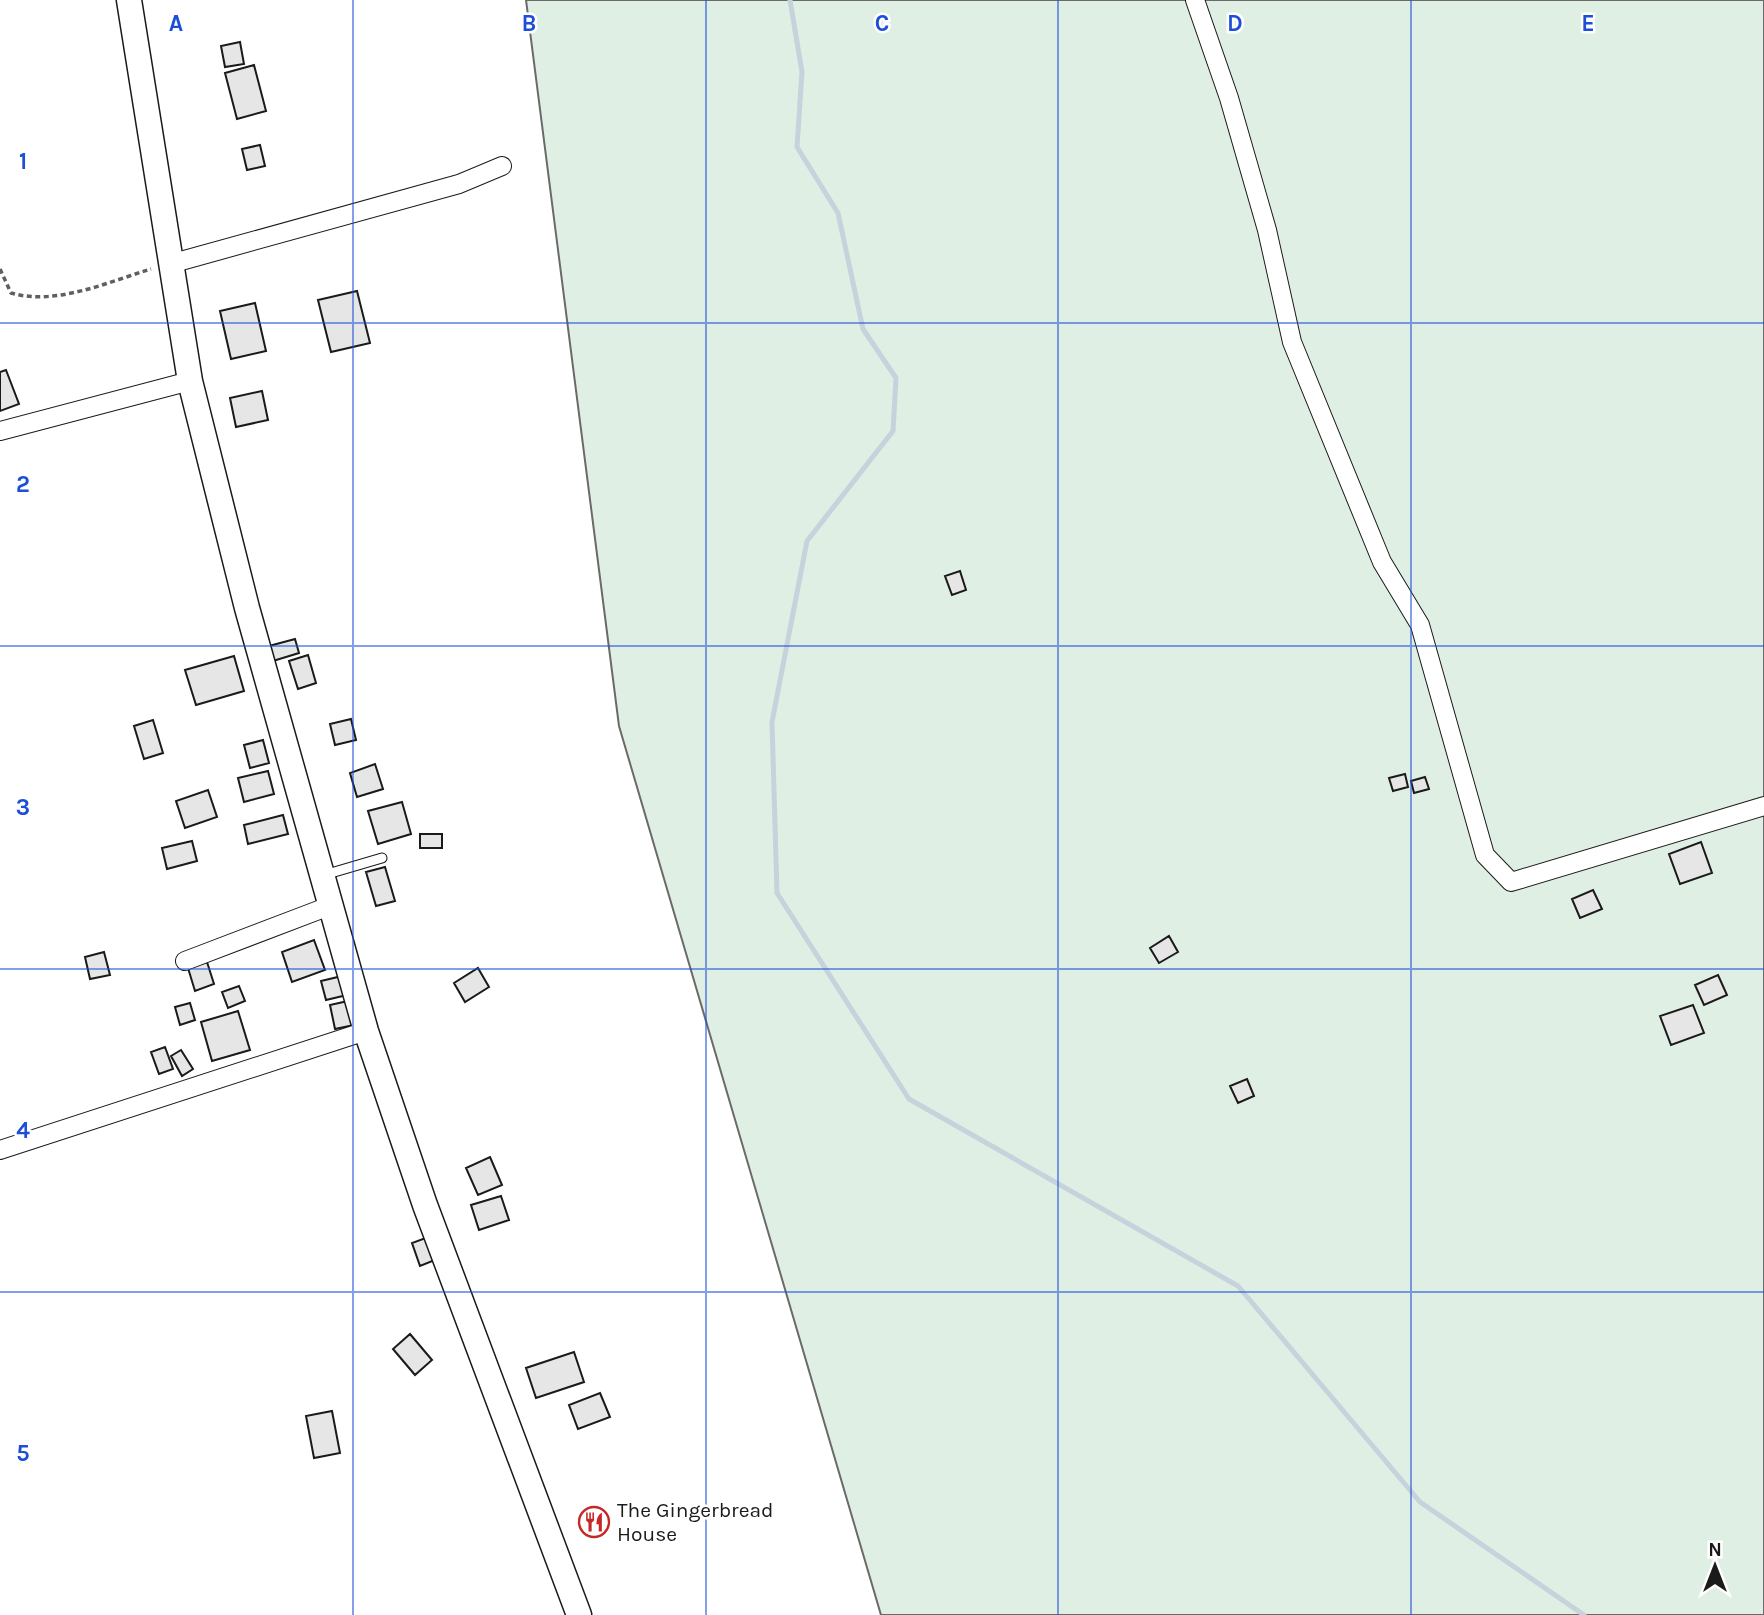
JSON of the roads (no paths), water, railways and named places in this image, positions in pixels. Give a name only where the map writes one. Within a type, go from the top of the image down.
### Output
[{"type":"street","points":[[129,0],[190,381],[247,608],[366,1031],[425,1205],[579,1615]]},
{"type":"street","points":[[1195,0],[1229,98],[1267,230],[1292,342],[1382,562],[1420,625],[1485,855],[1511,882],[1764,806]]},
{"type":"street","points":[[170,264],[459,184],[502,166]]},
{"type":"street","points":[[0,431],[190,381]]},
{"type":"street","points":[[186,961],[332,905]]},
{"type":"street","points":[[0,1150],[366,1031]]},
{"type":"lane","points":[[324,875],[382,858]]},
{"type":"waterway","points":[[790,0],[802,72],[797,147],[838,213],[863,329],[896,378],[893,431],[807,541],[772,722],[777,893],[909,1099],[1238,1286],[1420,1502],[1584,1615]]},
{"type":"place","name":"The Gingerbread House","points":[[594,1522]]}]
